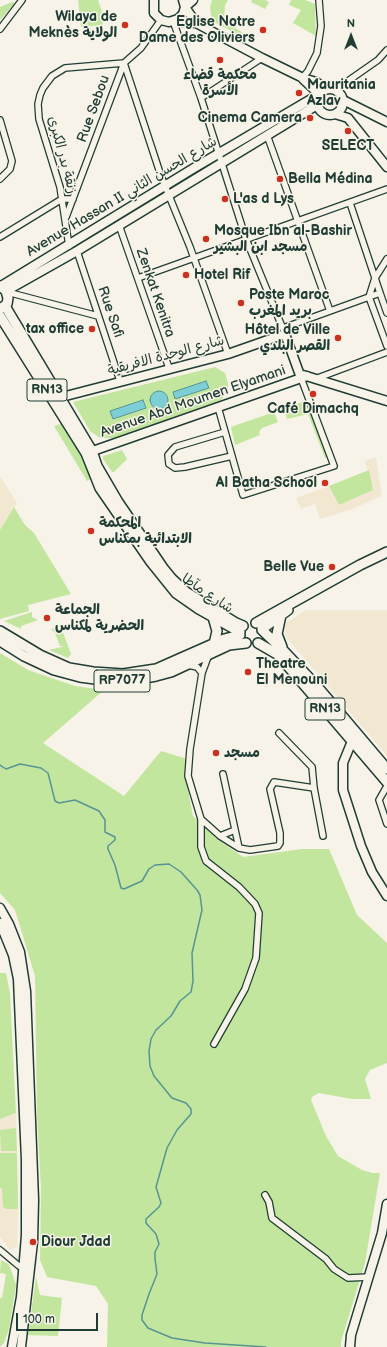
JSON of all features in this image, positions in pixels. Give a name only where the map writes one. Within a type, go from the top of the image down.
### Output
[{"type":"main road","points":[[145,0],[161,20],[196,23],[302,78],[316,82],[321,93],[317,105],[320,111],[326,115],[335,114],[348,118],[387,167]]},
{"type":"main road","points":[[154,0],[154,13]]},
{"type":"main road","points":[[184,3],[193,0]]},
{"type":"main road","points":[[174,21],[183,14],[184,3]]},
{"type":"main road","points":[[184,3],[196,23]]},
{"type":"main road","points":[[321,93],[335,90],[340,94],[343,100],[387,122]]},
{"type":"main road","name":"Avenue Hassan II شارع الحسن الثاني","points":[[4,289],[165,186],[321,93]]},
{"type":"main road","points":[[335,114],[341,109],[343,100]]},
{"type":"main road","name":"Avenue Hassan II شارع الحسن الثاني","points":[[4,289],[22,281],[77,251],[317,105]]},
{"type":"main road","name":"RN13","points":[[4,289],[8,298],[2,307],[34,357],[118,502],[172,579],[199,600],[236,624],[246,643]]},
{"type":"main road","name":"RN13","points":[[0,316],[6,328],[57,398]]},
{"type":"main road","points":[[284,331],[306,377],[387,401]]},
{"type":"main road","name":"شارع الوحدة الافريقية","points":[[57,398],[228,354],[284,331]]},
{"type":"main road","name":"Avenue Abd Moumen Elyamani","points":[[89,452],[306,377]]},
{"type":"main road","name":"شارع مآطا","points":[[89,452],[100,488],[151,562],[176,593],[213,617],[241,631]]},
{"type":"main road","points":[[260,627],[360,565],[387,552]]},
{"type":"main road","points":[[241,631],[249,623],[260,627],[320,592],[387,557]]},
{"type":"main road","points":[[281,615],[277,634],[282,649]]},
{"type":"main road","points":[[213,617],[218,631],[214,644]]},
{"type":"main road","points":[[246,643],[252,645],[258,643],[262,637],[260,627]]},
{"type":"main road","name":"RN13","points":[[260,627],[282,649],[355,738],[387,782]]},
{"type":"main road","name":"RP7077","points":[[0,631],[52,661],[81,670],[108,674],[123,674],[156,669],[241,631]]},
{"type":"main road","name":"RP7077","points":[[0,641],[24,656],[54,670],[96,680],[128,681],[171,672],[229,645],[246,643]]},
{"type":"main road","name":"RN13","points":[[258,643],[277,654],[355,738],[387,769]]},
{"type":"main road","points":[[355,738],[343,763],[342,776],[345,796],[360,846],[372,872],[387,896]]},
{"type":"main road","points":[[0,908],[9,924],[20,952],[26,991],[34,1200],[21,1347]]},
{"type":"main road","points":[[0,923],[13,955],[18,984],[26,1180],[27,1269],[12,1347]]},
{"type":"main road","points":[[350,1347],[351,1335],[382,1233],[387,1204]]},
{"type":"street","points":[[0,29],[22,0]]},
{"type":"street","points":[[302,78],[308,71],[317,53],[321,26],[319,0]]},
{"type":"street","name":"Rue Sebou","points":[[66,218],[124,63],[141,48],[161,20]]},
{"type":"street","points":[[174,21],[201,98],[246,239],[284,331],[330,311],[380,294]]},
{"type":"street","points":[[335,90],[378,60],[387,50]]},
{"type":"street","points":[[201,98],[262,58]]},
{"type":"street","points":[[124,63],[165,186],[194,259],[228,354]]},
{"type":"street","name":"زنقة بدر الكبرى","points":[[69,246],[62,199],[39,119],[38,104],[43,88],[52,76],[65,68],[124,63]]},
{"type":"street","points":[[0,120],[12,161],[10,169],[0,179]]},
{"type":"street","points":[[268,135],[330,311]]},
{"type":"street","points":[[138,278],[387,189]]},
{"type":"street","points":[[0,237],[62,199],[73,199]]},
{"type":"street","points":[[350,203],[387,313]]},
{"type":"street","name":"Zenkat Kenitra","points":[[119,225],[169,368]]},
{"type":"street","name":"Rue Safi","points":[[77,251],[120,382]]},
{"type":"street","points":[[387,259],[375,278],[369,297],[387,346]]},
{"type":"street","points":[[4,289],[98,316]]},
{"type":"street","points":[[218,407],[243,495],[334,466],[306,377],[387,352]]},
{"type":"street","points":[[225,432],[175,447],[168,455],[169,464],[175,468],[185,467],[232,456]]},
{"type":"street","points":[[210,653],[202,673],[190,749],[188,776],[201,819],[201,847],[206,860],[239,887],[255,904],[259,913],[256,958],[245,989],[214,1044]]},
{"type":"street","points":[[186,665],[197,667],[202,673]]},
{"type":"street","points":[[279,733],[312,767],[314,788],[323,836]]},
{"type":"street","points":[[223,774],[239,848]]},
{"type":"street","points":[[201,819],[220,836],[239,848],[250,850],[272,848],[278,846],[280,843],[280,833],[270,789],[272,784],[274,782],[314,788]]},
{"type":"street","points":[[387,786],[379,800],[387,824]]},
{"type":"street","points":[[220,836],[235,830]]},
{"type":"street","points":[[265,1195],[269,1202],[272,1218],[326,1259],[334,1269],[348,1278],[369,1277]]},
{"type":"street","points":[[2,1254],[27,1269]]},
{"type":"shaded area","points":[[376,457],[382,496],[350,510],[320,519],[315,504],[301,509],[296,498],[329,486],[339,505],[373,490],[365,461]]},
{"type":"shaded area","points":[[0,476],[17,503],[0,530]]},
{"type":"shaded area","points":[[306,610],[387,610],[387,756],[286,637],[284,628],[287,622]]},
{"type":"shaded area","points":[[16,1113],[18,1209],[17,1247],[10,1250],[0,1237],[0,1119]]},
{"type":"green space","points":[[78,0],[98,0],[104,18],[102,25],[81,27]]},
{"type":"green space","points":[[212,0],[228,0],[225,5],[224,21],[245,34],[243,37],[212,21],[210,7]]},
{"type":"green space","points":[[252,0],[265,0],[269,2],[265,9],[251,2]]},
{"type":"green space","points":[[291,0],[305,0],[315,4],[316,36],[293,23],[301,10],[289,5]]},
{"type":"green space","points":[[12,2],[15,3],[0,20],[0,7]]},
{"type":"green space","points":[[215,367],[225,373],[228,383],[228,390],[221,400],[114,438],[100,438],[90,431],[73,402]]},
{"type":"green space","points":[[307,400],[328,457],[325,458],[308,414],[287,419],[284,409]]},
{"type":"green space","points":[[274,412],[278,422],[262,428],[259,432],[260,435],[235,445],[231,427]]},
{"type":"green space","points":[[63,423],[81,452],[91,479],[87,481],[54,426]]},
{"type":"green space","points":[[122,450],[127,459],[114,472],[112,472],[103,459],[103,456]]},
{"type":"green space","points":[[369,470],[373,490],[339,505],[329,486]]},
{"type":"green space","points":[[14,507],[25,525],[34,533],[71,594],[28,605],[29,611],[0,619],[0,530]]},
{"type":"green space","points":[[32,612],[32,617],[38,620],[21,626],[21,629],[4,621]]},
{"type":"green space","points":[[61,627],[71,654],[68,658],[49,650],[65,646],[60,646],[55,633],[51,629]]},
{"type":"green space","points":[[0,653],[28,670],[75,686],[104,690],[43,743],[124,796],[161,751],[187,759],[186,780],[193,816],[217,839],[243,857],[302,849],[329,849],[357,915],[387,943],[387,1063],[370,1070],[365,1079],[371,1099],[352,1099],[319,1093],[313,1096],[311,1100],[326,1136],[338,1156],[362,1170],[372,1173],[380,1173],[365,1263],[341,1342],[341,1347],[107,1347],[108,1304],[96,1286],[47,1277],[40,1260],[41,1189],[37,1116],[35,976],[15,910],[0,893]]},
{"type":"green space","points":[[0,973],[6,973],[10,993],[16,1113],[0,1119]]},
{"type":"green space","points":[[16,1128],[17,1151],[1,1151],[0,1130]]},
{"type":"green space","points":[[0,1153],[17,1153],[18,1209],[6,1209],[3,1207],[2,1188],[0,1188]]},
{"type":"green space","points":[[1,1260],[7,1263],[10,1267],[16,1285],[9,1329],[4,1343],[0,1347],[0,1298],[2,1298],[6,1274],[0,1273]]},
{"type":"green space","points":[[36,1277],[40,1295],[62,1298],[58,1336],[28,1335]]},
{"type":"water","points":[[206,381],[209,388],[175,399],[173,392]]},
{"type":"water","points":[[159,391],[165,394],[168,400],[165,406],[159,409],[153,406],[150,400],[153,394]]},
{"type":"water","points":[[143,400],[146,408],[113,419],[110,411]]},
{"type":"waterway","points":[[0,765],[6,769],[20,764],[41,768],[48,773],[55,801],[59,803],[75,800],[99,811],[105,820],[105,832],[115,837],[115,840],[108,846],[108,849],[115,865],[121,888],[124,889],[142,881],[149,869],[155,865],[169,864],[181,872],[200,895],[202,910],[192,953],[193,981],[191,992],[180,1001],[171,1016],[156,1030],[151,1039],[149,1051],[150,1066],[154,1076],[172,1098],[186,1103],[191,1109],[191,1114],[177,1130],[167,1148],[156,1187],[161,1203],[159,1207],[146,1219],[146,1223],[156,1234],[159,1244],[155,1252],[157,1274],[142,1315],[142,1320],[148,1328],[172,1338],[205,1343],[266,1347]]},
{"type":"place","name":"Wilaya de Meknès الولاية","points":[[125,25]]},
{"type":"place","name":"Eglise Notre Dame des Oliviers","points":[[263,30]]},
{"type":"place","name":"محكمة قضاء الأسرة","points":[[220,60]]},
{"type":"place","name":"Mauritania Azlav","points":[[299,93]]},
{"type":"place","name":"Cinema Camera","points":[[310,118]]},
{"type":"place","name":"SELECT","points":[[348,131]]},
{"type":"place","name":"Bella Médina","points":[[280,179]]},
{"type":"place","name":"L'as d Lys","points":[[225,199]]},
{"type":"place","name":"Mosque Ibn al-Bashir مسجد ابن البشير","points":[[206,239]]},
{"type":"place","name":"Hotel Rif","points":[[186,275]]},
{"type":"place","name":"Poste Maroc بريد المغرب","points":[[241,303]]},
{"type":"place","name":"tax office","points":[[92,329]]},
{"type":"place","name":"Hôtel de Ville القصر البلدي","points":[[338,338]]},
{"type":"place","name":"Café Dimachq","points":[[313,394]]},
{"type":"place","name":"Al Batha School","points":[[325,483]]},
{"type":"place","name":"المحكمة الابتدائية بمكناس","points":[[91,531]]},
{"type":"place","name":"Belle Vue","points":[[332,567]]},
{"type":"place","name":"الجماعة الحضرية لمكناس","points":[[47,618]]},
{"type":"place","name":"Theatre El Menouni","points":[[248,672]]},
{"type":"place","name":"مسجد","points":[[216,753]]},
{"type":"place","name":"Diour Jdad","points":[[33,1242]]}]
